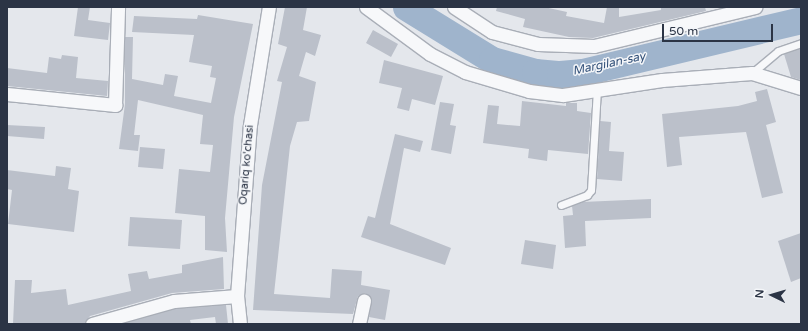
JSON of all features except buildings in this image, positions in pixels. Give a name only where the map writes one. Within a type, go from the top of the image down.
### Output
[{"type":"street","points":[[7,94],[115,105],[118,7]]},
{"type":"street","name":"Oqariq ko'chasi","points":[[240,324],[238,296],[250,125],[269,7]]},
{"type":"street","points":[[366,7],[430,54],[465,72],[550,93],[563,95],[662,80],[752,73],[801,88]]},
{"type":"street","points":[[454,7],[492,32],[538,44],[594,46],[755,7]]},
{"type":"street","points":[[92,324],[174,301],[238,296]]},
{"type":"street","points":[[359,324],[364,301]]},
{"type":"lane","points":[[752,73],[778,51],[801,43]]},
{"type":"lane","points":[[561,205],[587,195],[592,190],[597,90]]},
{"type":"waterway","name":"Margilan-say","points":[[406,7],[492,60],[535,72],[560,74],[583,72],[801,20]]}]
